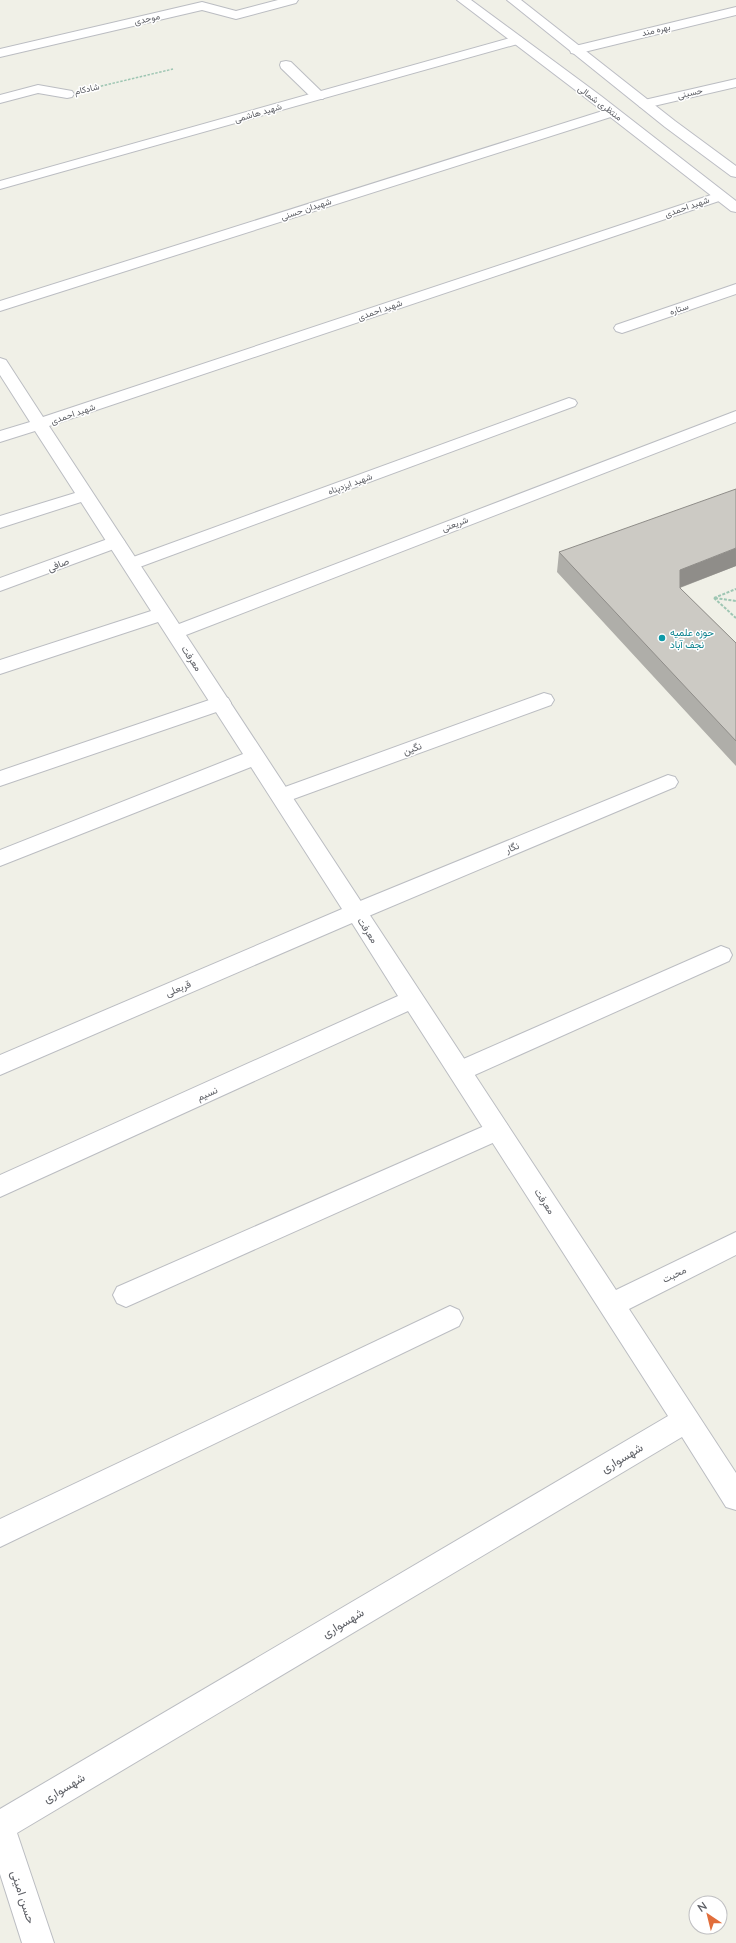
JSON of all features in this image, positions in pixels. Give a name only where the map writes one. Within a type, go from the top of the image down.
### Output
[{"type":"street","name":"موحدی","points":[[0,52],[202,6],[236,15],[292,0]]},
{"type":"street","name":"منتظری شمالی","points":[[463,0],[612,112],[736,208]]},
{"type":"street","points":[[513,0],[645,104],[736,173]]},
{"type":"street","name":"بهره مند","points":[[576,50],[736,11]]},
{"type":"street","name":"شهید هاشمی","points":[[0,185],[517,40]]},
{"type":"street","points":[[286,65],[318,96]]},
{"type":"street","name":"حسینی","points":[[645,104],[736,83]]},
{"type":"street","name":"شادکام","points":[[0,99],[38,89],[68,94]]},
{"type":"street","name":"شهیدان حسنی","points":[[0,306],[612,112]]},
{"type":"street","name":"شهید احمدی","points":[[0,437],[40,425],[720,196]]},
{"type":"street","name":"ستاره","points":[[622,328],[736,289]]},
{"type":"street","name":"معرفت","points":[[0,363],[736,1496]]},
{"type":"street","name":"شهید ایزدپناه","points":[[131,564],[569,403]]},
{"type":"street","name":"شریعتی","points":[[175,632],[736,416]]},
{"type":"street","points":[[0,522],[86,495]]},
{"type":"street","name":"صافی","points":[[0,586],[116,542]]},
{"type":"street","points":[[0,667],[163,614]]},
{"type":"street","name":"نگین","points":[[281,796],[544,700]]},
{"type":"street","points":[[0,779],[221,703]]},
{"type":"street","points":[[0,858],[256,757]]},
{"type":"street","name":"نگار","points":[[356,912],[668,782]]},
{"type":"street","name":"قربعلی","points":[[0,1065],[356,912]]},
{"type":"street","points":[[460,1072],[721,955]]},
{"type":"street","name":"نسیم","points":[[0,1186],[413,999]]},
{"type":"street","points":[[126,1295],[498,1130]]},
{"type":"street","name":"محبت","points":[[612,1305],[736,1243]]},
{"type":"street","points":[[0,1532],[450,1318]]},
{"type":"street","name":"شهسواری","points":[[0,1827],[686,1420]]},
{"type":"street","name":"حسن امینی","points":[[0,1827],[38,1943]]},
{"type":"path","name":"شادکام","points":[[68,94],[173,69]]},
{"type":"path","points":[[714,598],[736,589]]},
{"type":"path","points":[[714,598],[736,601]]},
{"type":"path","points":[[714,598],[736,618]]},
{"type":"building","name":"حوزه علمیه نجف آباد","points":[[736,489],[736,548],[680,570],[680,588],[736,643],[736,741],[559,552]]},
{"type":"place","name":"حوزه علمیه نجف آباد","points":[[662,638]]}]
